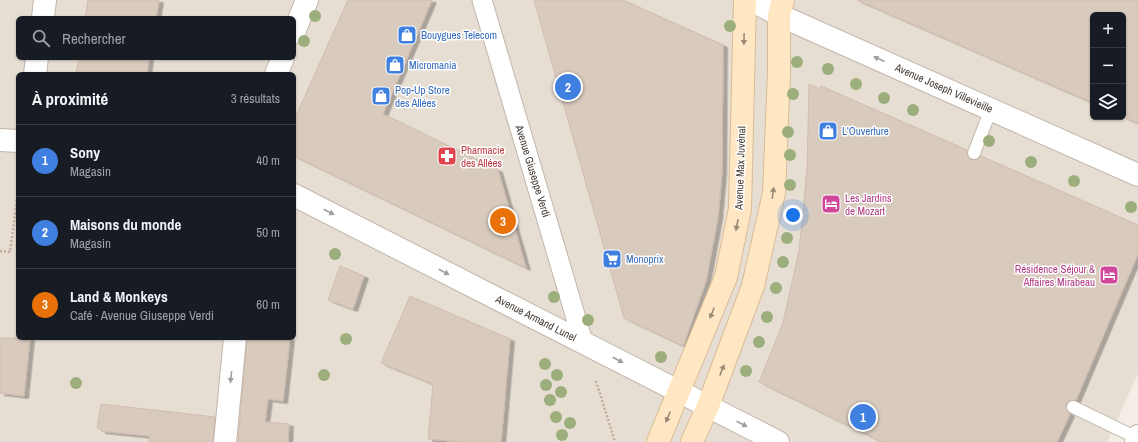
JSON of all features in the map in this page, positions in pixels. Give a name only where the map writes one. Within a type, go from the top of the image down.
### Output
[{"type":"main road","name":"Avenue Max Juvénal","points":[[658,442],[726,277],[740,208],[745,0]]},
{"type":"main road","points":[[692,442],[708,406],[753,286],[774,193],[781,7]]},
{"type":"street","points":[[43,16],[45,0]]},
{"type":"street","points":[[296,27],[307,0]]},
{"type":"street","name":"Avenue Giuseppe Verdi","points":[[482,0],[584,342]]},
{"type":"street","name":"Avenue Joseph Villevieille","points":[[751,0],[781,7],[991,109],[1138,175]]},
{"type":"street","points":[[35,72],[37,60]]},
{"type":"street","points":[[277,72],[282,60]]},
{"type":"street","points":[[0,140],[16,141]]},
{"type":"street","name":"Avenue Armand Lunel","points":[[296,196],[778,442]]},
{"type":"street","points":[[225,442],[235,340]]},
{"type":"lane","points":[[974,153],[991,109]]},
{"type":"lane","points":[[1073,407],[1137,439]]},
{"type":"path","points":[[0,251],[10,252],[16,207]]},
{"type":"path","points":[[584,342],[615,442]]},
{"type":"shaded area","points":[[0,0],[1138,0],[1138,373],[1107,442],[0,442]]},
{"type":"building","points":[[88,0],[159,0],[156,16],[85,16]]},
{"type":"building","points":[[348,0],[432,0],[383,114],[498,170],[526,268],[296,157],[296,116]]},
{"type":"building","points":[[534,0],[623,0],[723,45],[722,172],[718,217],[706,281],[683,346],[624,318]]},
{"type":"building","points":[[857,0],[1138,0],[1138,123],[1126,118],[1126,12],[1090,12],[1090,102]]},
{"type":"building","points":[[79,60],[149,60],[147,72],[76,72]]},
{"type":"building","name":"Les Jardins de Mozart","points":[[809,84],[820,89],[821,86],[967,150],[967,155],[971,160],[976,160],[981,156],[1138,225],[1138,254],[1076,400],[1069,401],[1066,404],[1067,411],[1070,414],[1057,442],[882,442],[759,382],[783,323],[799,251],[807,169]]},
{"type":"building","points":[[340,266],[364,276],[353,309],[328,300]]},
{"type":"building","points":[[410,296],[510,339],[501,442],[462,442],[428,439],[433,384],[381,363]]},
{"type":"building","points":[[0,338],[30,340],[24,396],[0,393]]},
{"type":"building","points":[[247,340],[290,340],[283,401],[268,399],[265,422],[289,424],[288,442],[238,442]]},
{"type":"building","points":[[101,404],[215,417],[213,442],[149,442],[150,436],[101,431],[101,429],[97,428]]},
{"type":"place","name":"Bouygues Telecom","points":[[407,35]]},
{"type":"place","name":"Micromania","points":[[395,65]]},
{"type":"place","name":"Maisons du monde","points":[[568,87]]},
{"type":"place","name":"Pop-Up Store des Allées","points":[[381,96]]},
{"type":"place","name":"L'Ouverture","points":[[828,131]]},
{"type":"place","name":"Pharmacie des Allées","points":[[447,156]]},
{"type":"place","name":"Les Jardins de Mozart","points":[[831,204]]},
{"type":"place","name":"Land & Monkeys","points":[[503,221]]},
{"type":"place","name":"Monoprix","points":[[612,259]]},
{"type":"place","name":"Résidence Séjour & Affaires Mirabeau","points":[[1109,275]]},
{"type":"place","name":"Sony","points":[[863,417]]}]
